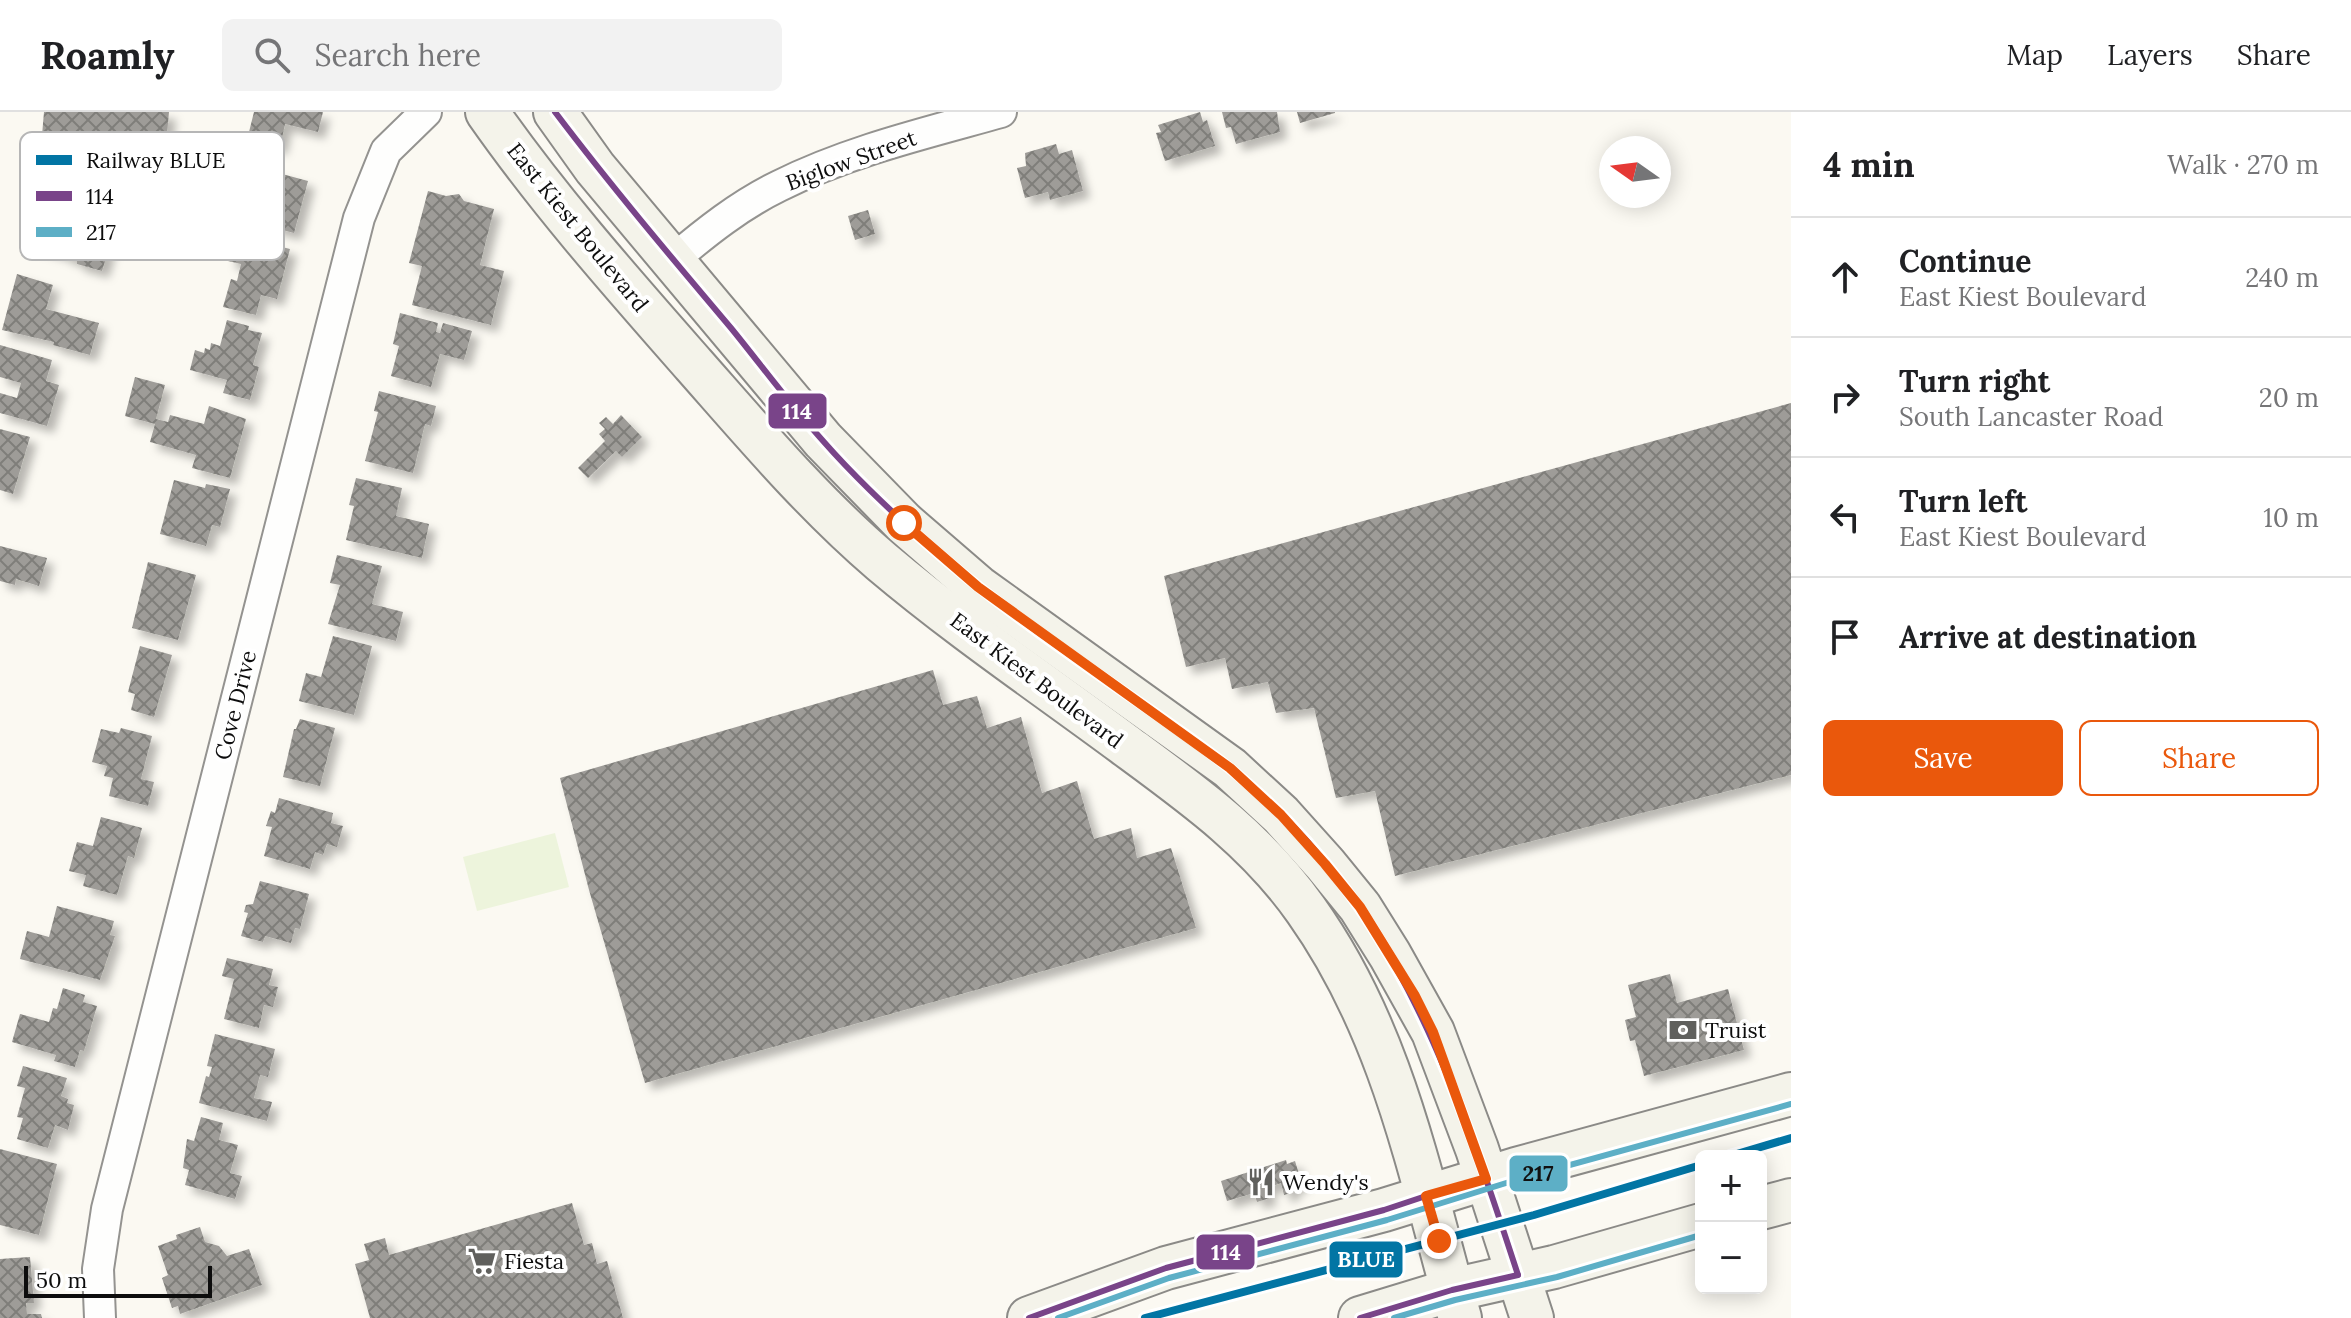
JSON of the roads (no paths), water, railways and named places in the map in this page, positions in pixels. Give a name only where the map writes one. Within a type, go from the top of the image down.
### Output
[{"type":"main road","name":"East Kiest Boulevard","points":[[487,112],[570,224],[786,469],[879,560],[967,629],[1219,814],[1264,858],[1304,906],[1339,958],[1388,1064],[1456,1304]]},
{"type":"main road","name":"East Kiest Boulevard","points":[[555,112],[595,168],[823,440],[904,523],[978,587],[1230,768],[1281,815],[1360,907],[1415,996],[1433,1032],[1532,1318]]},
{"type":"main road","points":[[632,294],[673,260]]},
{"type":"main road","points":[[1029,1318],[1166,1268],[1384,1210],[1791,1094]]},
{"type":"main road","points":[[1767,1206],[1791,1200]]},
{"type":"main road","points":[[1360,1318],[1456,1304],[1518,1275],[1695,1227]]},
{"type":"street","name":"Cove Drive","points":[[100,1318],[98,1269],[107,1209],[359,218],[386,151],[426,112]]},
{"type":"street","name":"Biglow Street","points":[[673,260],[723,218],[778,186],[847,157],[1001,112]]},
{"type":"rail line","name":"BLUE","points":[[1750,1150],[1791,1138]]},
{"type":"rail line","name":"BLUE","points":[[1145,1318],[1534,1215],[1695,1167]]},
{"type":"place","name":"Truist","points":[[1683,1030]]},
{"type":"place","name":"Wendy's","points":[[1261,1182]]},
{"type":"place","name":"Fiesta","points":[[482,1261]]}]
